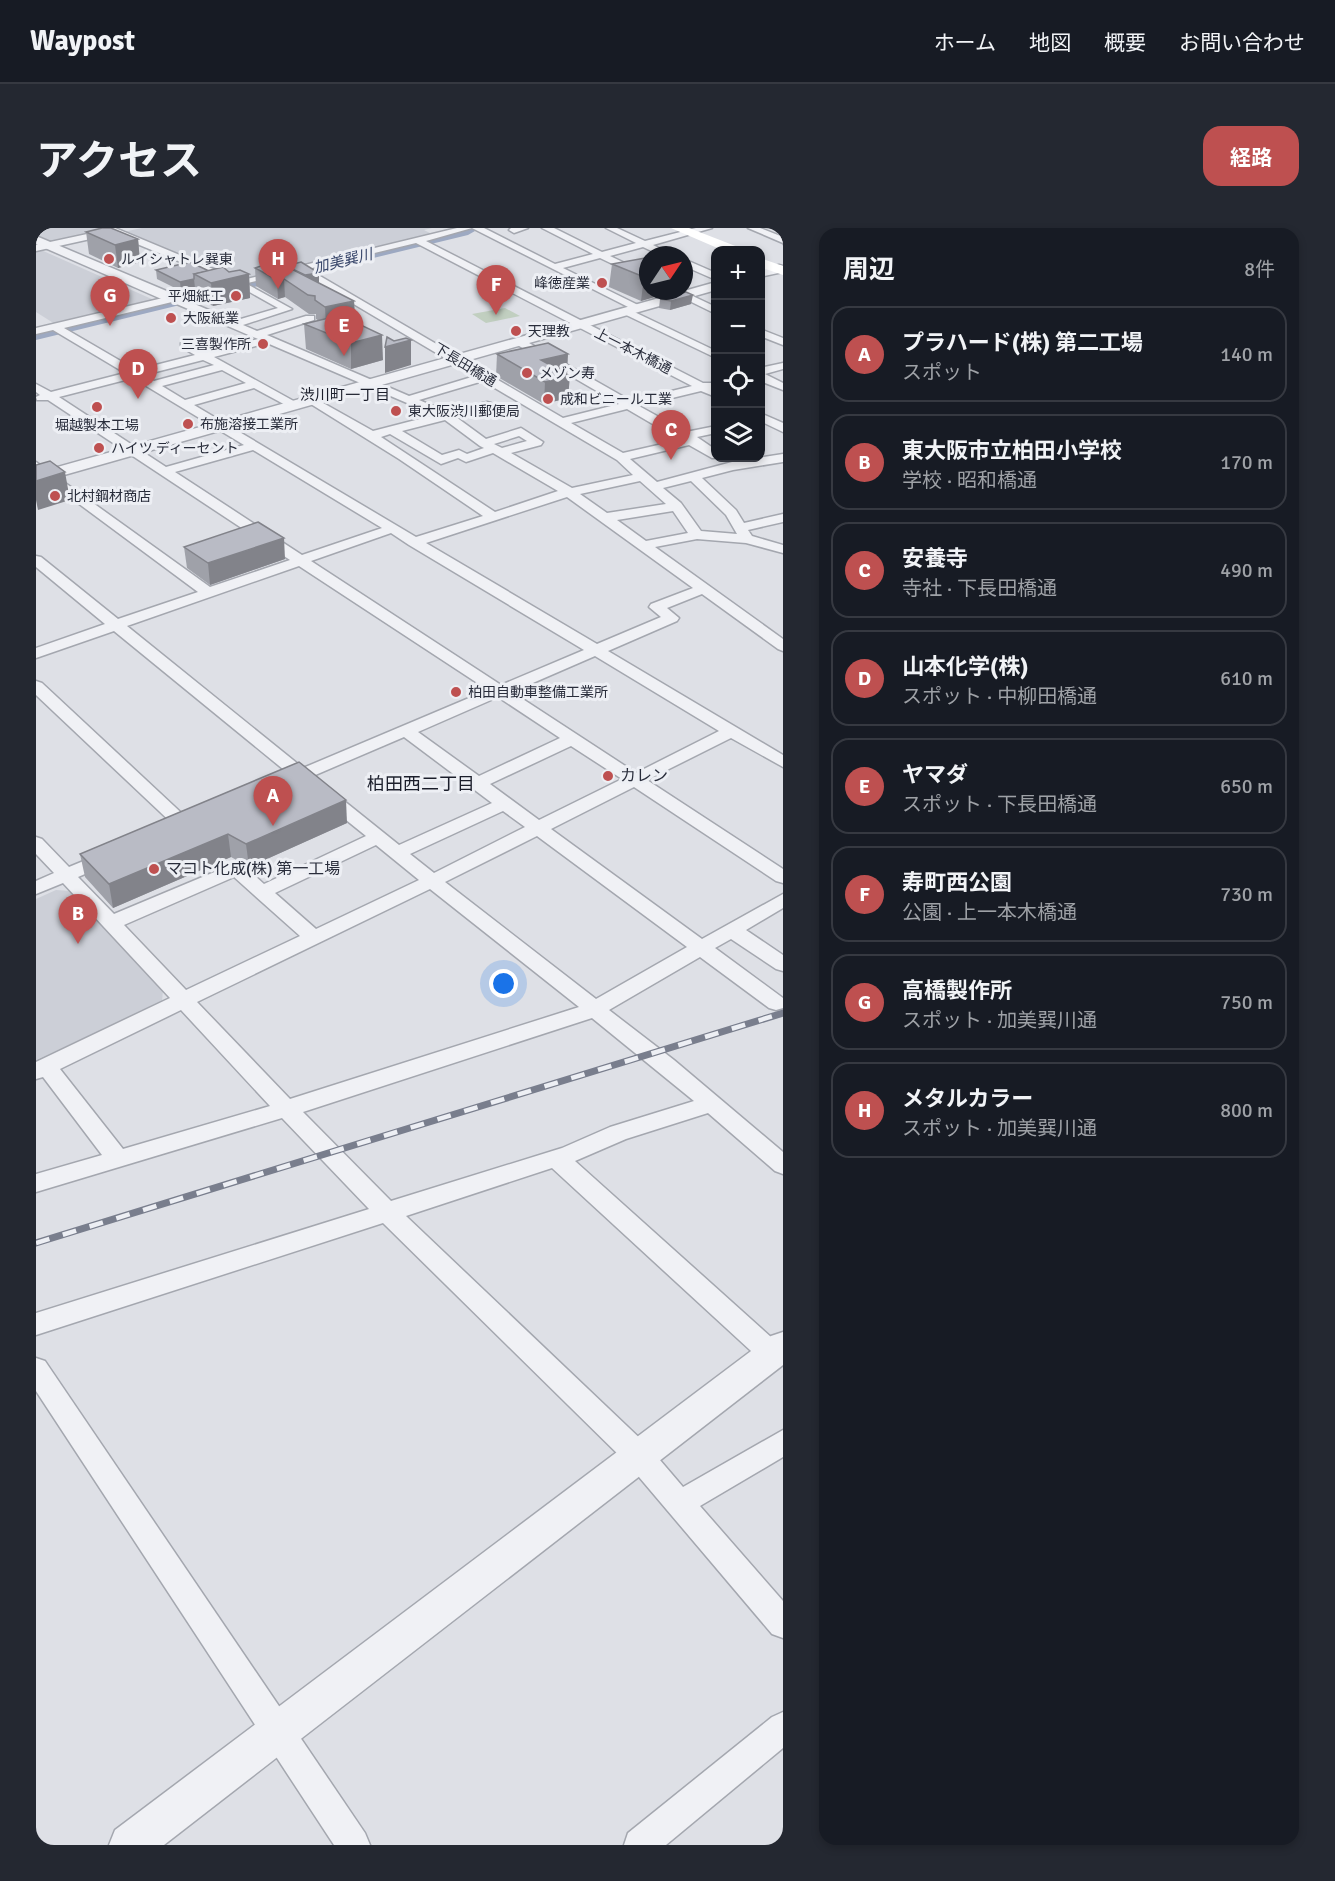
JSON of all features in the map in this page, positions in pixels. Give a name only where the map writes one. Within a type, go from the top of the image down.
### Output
[{"type":"main road","points":[[683,230],[723,246]]},
{"type":"main road","points":[[765,264],[782,270]]},
{"type":"street","points":[[40,244],[130,228]]},
{"type":"street","points":[[477,228],[714,354]]},
{"type":"street","points":[[547,228],[639,274]]},
{"type":"street","points":[[610,228],[648,246]]},
{"type":"street","points":[[554,267],[644,244],[683,230],[707,228]]},
{"type":"street","points":[[752,228],[783,240]]},
{"type":"street","points":[[762,232],[777,228]]},
{"type":"street","points":[[207,293],[238,282],[420,242],[466,229]]},
{"type":"street","points":[[114,231],[238,282]]},
{"type":"street","name":"上一本木橋通","points":[[420,242],[711,392]]},
{"type":"street","points":[[40,244],[178,300],[447,416],[493,448],[568,491],[782,645]]},
{"type":"street","points":[[693,266],[711,275]]},
{"type":"street","name":"下長田橋通","points":[[303,269],[621,457],[657,486],[676,506],[697,536]]},
{"type":"street","points":[[765,272],[782,270]]},
{"type":"street","points":[[36,331],[207,293],[247,287],[287,309],[233,325]]},
{"type":"street","points":[[693,290],[711,287]]},
{"type":"street","points":[[40,473],[132,451],[312,401],[657,300]]},
{"type":"street","points":[[691,300],[711,310]]},
{"type":"street","points":[[36,317],[783,762]]},
{"type":"street","points":[[256,335],[310,318]]},
{"type":"street","points":[[765,330],[783,342]]},
{"type":"street","points":[[36,400],[267,340]]},
{"type":"street","points":[[518,341],[711,452]]},
{"type":"street","points":[[698,346],[711,342]]},
{"type":"street","points":[[185,345],[296,405]]},
{"type":"street","points":[[153,386],[224,366]]},
{"type":"street","points":[[765,372],[783,366]]},
{"type":"street","points":[[406,399],[484,377]]},
{"type":"street","points":[[765,377],[783,387]]},
{"type":"street","points":[[183,404],[256,384]]},
{"type":"street","points":[[445,398],[495,384]]},
{"type":"street","points":[[560,422],[711,385]]},
{"type":"street","points":[[36,387],[783,877]]},
{"type":"street","points":[[312,401],[373,435],[492,516]]},
{"type":"street","points":[[373,435],[487,405]]},
{"type":"street","points":[[765,419],[783,428]]},
{"type":"street","points":[[392,430],[441,460],[459,454],[466,458],[493,448]]},
{"type":"street","points":[[621,457],[711,431]]},
{"type":"street","points":[[165,471],[253,446]]},
{"type":"street","points":[[657,486],[732,466],[783,458]]},
{"type":"street","points":[[726,462],[732,466]]},
{"type":"street","points":[[40,473],[209,593]]},
{"type":"street","points":[[414,542],[568,491],[644,476]]},
{"type":"street","points":[[694,477],[723,505],[743,534],[782,547]]},
{"type":"street","points":[[603,518],[676,506]]},
{"type":"street","points":[[642,546],[697,536],[743,534],[783,518]]},
{"type":"street","points":[[36,653],[391,529]]},
{"type":"street","points":[[36,560],[397,853],[593,1010],[666,1065],[783,1165]]},
{"type":"street","points":[[280,784],[672,618],[656,607],[702,589]]},
{"type":"street","points":[[36,686],[189,822],[162,833]]},
{"type":"street","points":[[406,730],[537,829],[776,1003]]},
{"type":"street","points":[[118,1158],[41,1069],[432,881],[732,732]]},
{"type":"street","points":[[478,783],[572,739]]},
{"type":"street","points":[[397,853],[504,804]]},
{"type":"street","points":[[262,892],[378,837]]},
{"type":"street","points":[[36,843],[286,1109],[386,1211],[638,1455],[783,1623]]},
{"type":"street","points":[[36,888],[130,847]]},
{"type":"street","points":[[111,923],[236,869],[314,938]]},
{"type":"street","points":[[36,1183],[286,1109],[593,1010],[783,900]]},
{"type":"street","points":[[732,930],[783,964]]},
{"type":"street","points":[[36,1324],[556,1158],[618,1133],[712,1104]]},
{"type":"street","points":[[130,1845],[777,1350],[556,1158]]},
{"type":"street","points":[[36,1369],[279,1731],[352,1845]]},
{"type":"street","points":[[680,1503],[757,1460],[783,1442]]},
{"type":"street","points":[[640,1845],[783,1728]]},
{"type":"shaded area","points":[[36,228],[120,228],[50,241],[36,234]]},
{"type":"shaded area","points":[[142,228],[432,228],[424,230],[434,235],[242,280],[123,232]]},
{"type":"shaded area","points":[[41,250],[154,300],[55,324],[36,312],[36,251]]},
{"type":"shaded area","points":[[56,890],[70,891],[163,990],[162,1002],[36,1060],[36,899]]},
{"type":"green space","points":[[505,308],[520,316],[486,323],[472,314]]},
{"type":"building","points":[[111,228],[138,239],[115,245],[86,232]]},
{"type":"building","points":[[639,259],[639,275],[612,264]]},
{"type":"building","points":[[276,261],[354,301],[325,307],[315,300],[315,296],[308,295],[284,279],[277,280],[255,268]]},
{"type":"building","points":[[190,262],[209,271],[194,274],[194,279],[180,282],[156,270]]},
{"type":"building","points":[[301,262],[319,273],[305,275],[286,266]]},
{"type":"building","points":[[223,267],[229,272],[240,270],[249,274],[211,283],[194,274]]},
{"type":"building","points":[[337,316],[382,335],[351,343],[304,324]]},
{"type":"building","points":[[387,337],[394,341],[406,338],[411,340],[385,347]]},
{"type":"building","points":[[548,343],[568,354],[541,360],[570,376],[545,382],[497,354]]},
{"type":"building","points":[[50,461],[65,472],[36,481],[36,465]]},
{"type":"building","points":[[258,522],[284,538],[208,563],[184,547]]},
{"type":"building","points":[[299,762],[346,800],[246,844],[228,834],[109,884],[80,854]]},
{"type":"waterway","name":"加美巽川","points":[[36,335],[468,231]]},
{"type":"railway","points":[[36,1243],[783,1013]]},
{"type":"place","name":"ルイシャトレ巽東","points":[[109,259]]},
{"type":"place","name":"峰徳産業","points":[[602,283]]},
{"type":"place","name":"メタルカラー","points":[[278,289]]},
{"type":"place","name":"平畑紙工","points":[[236,296]]},
{"type":"place","name":"寿町西公園","points":[[496,315]]},
{"type":"place","name":"大阪紙業","points":[[171,318]]},
{"type":"place","name":"高橋製作所","points":[[110,326]]},
{"type":"place","name":"天理教","points":[[516,331]]},
{"type":"place","name":"三喜製作所","points":[[263,344]]},
{"type":"place","name":"ヤマダ","points":[[344,356]]},
{"type":"place","name":"メゾン寿","points":[[527,373]]},
{"type":"place","name":"山本化学(株)","points":[[138,399]]},
{"type":"place","name":"成和ビニール工業","points":[[548,399]]},
{"type":"place","name":"堀越製本工場","points":[[97,407]]},
{"type":"place","name":"東大阪渋川郵便局","points":[[396,411]]},
{"type":"place","name":"布施溶接工業所","points":[[188,424]]},
{"type":"place","name":"ハイツ ディーセント","points":[[99,448]]},
{"type":"place","name":"安養寺","points":[[671,460]]},
{"type":"place","name":"北村鋼材商店","points":[[55,496]]},
{"type":"place","name":"柏田自動車整備工業所","points":[[456,692]]},
{"type":"place","name":"カレン","points":[[608,776]]},
{"type":"place","name":"プラハード(株) 第二工場","points":[[273,826]]},
{"type":"place","name":"マコト化成(株) 第一工場","points":[[154,869]]},
{"type":"place","name":"東大阪市立柏田小学校","points":[[78,944]]},
{"type":"district","name":"渋川町一丁目","points":[[345,395]]},
{"type":"district","name":"柏田西二丁目","points":[[421,784]]}]
